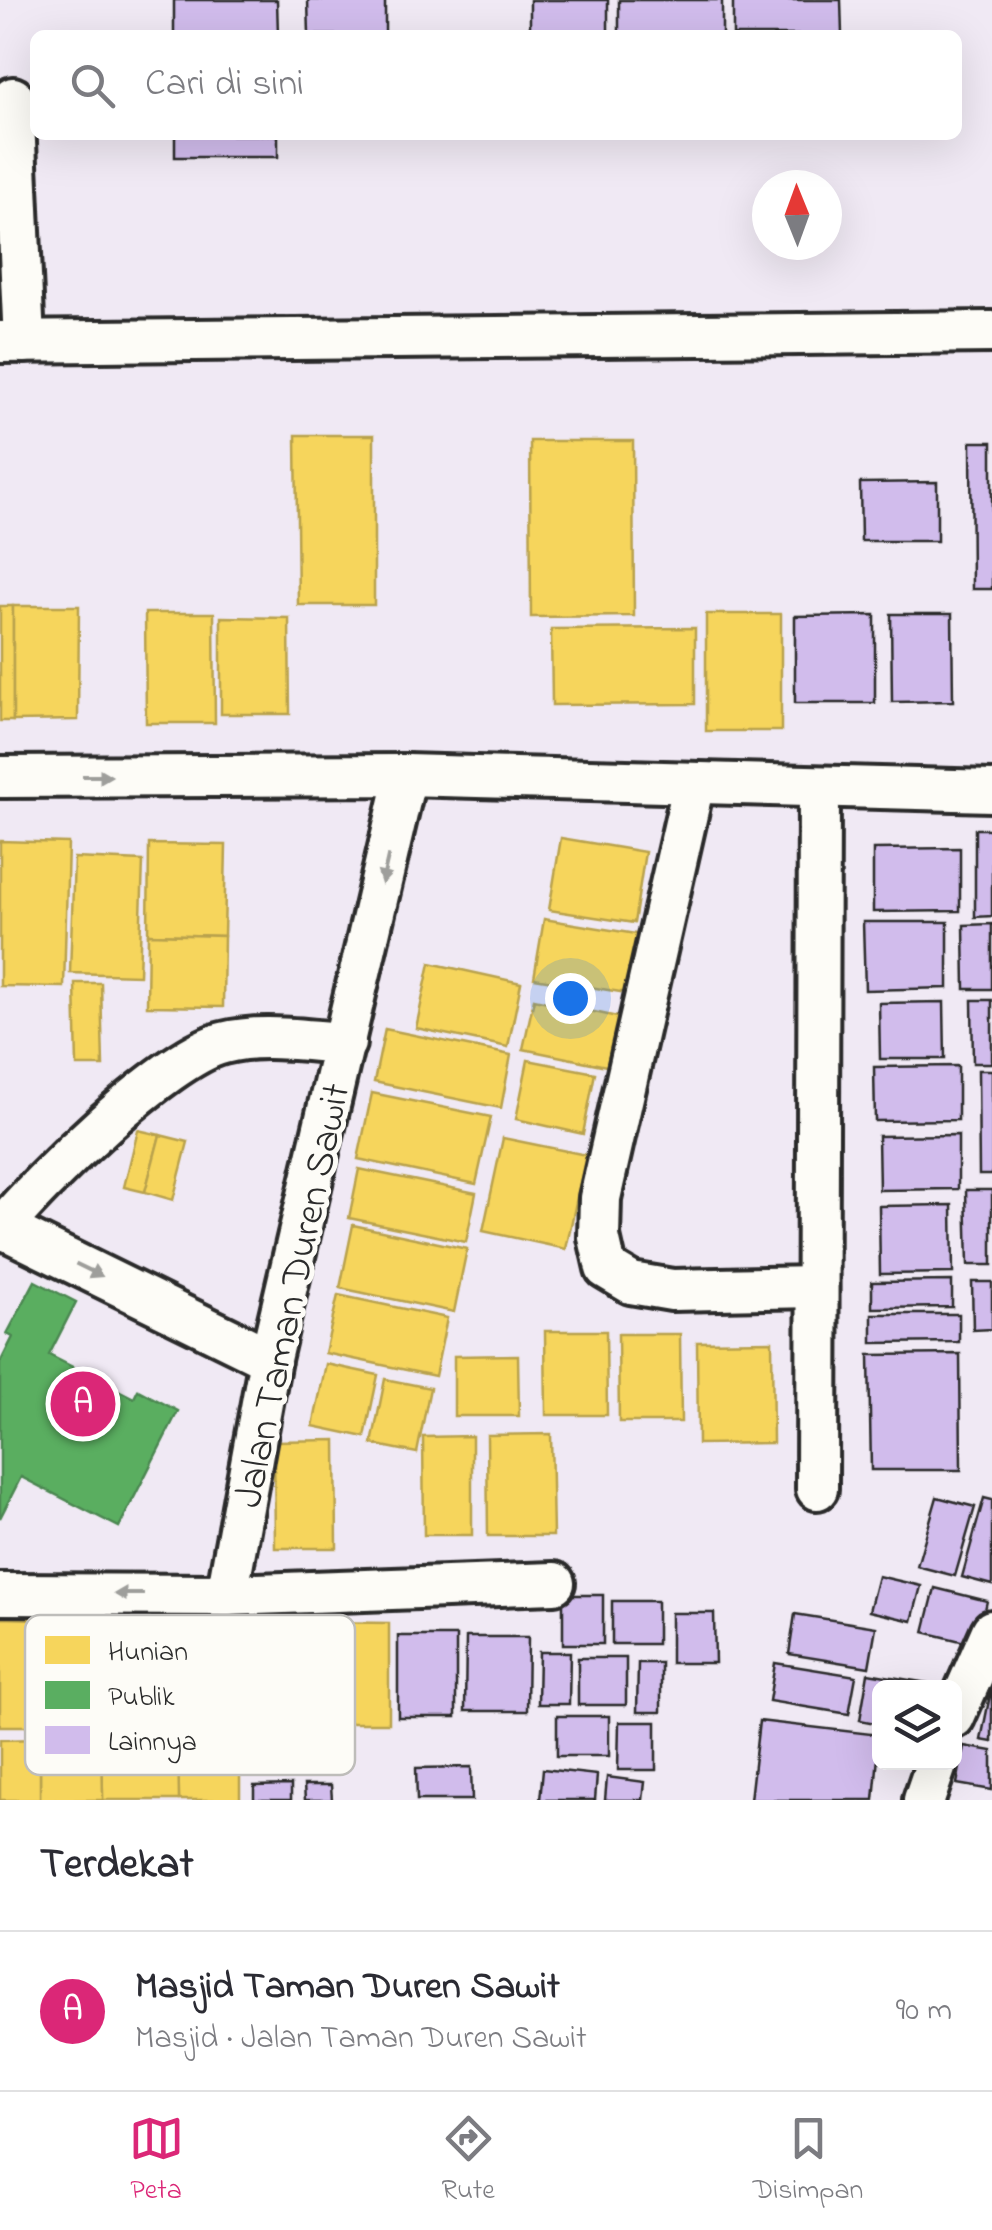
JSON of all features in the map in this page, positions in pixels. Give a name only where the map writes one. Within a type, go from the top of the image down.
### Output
[{"type":"street","points":[[13,98],[12,342],[992,332]]},
{"type":"street","points":[[0,777],[406,775],[992,791]]},
{"type":"street","name":"Jalan Taman Duren Sawit","points":[[227,1594],[270,1359],[406,775]]},
{"type":"street","points":[[694,783],[600,1198],[599,1237],[606,1268],[630,1283],[672,1290],[817,1288]]},
{"type":"street","points":[[817,1489],[819,788]]},
{"type":"street","points":[[270,1359],[1,1229],[102,1125],[190,1056],[220,1044],[251,1038],[346,1043]]},
{"type":"street","points":[[0,1594],[227,1594],[554,1584]]},
{"type":"street","points":[[962,1699],[992,1632]]},
{"type":"street","points":[[924,1800],[934,1770]]},
{"type":"building: Hunian","points":[[296,435],[374,435],[374,605],[298,605]]},
{"type":"building: Hunian","points":[[530,441],[633,441],[634,616],[531,617]]},
{"type":"building: Hunian","points":[[0,606],[13,606],[13,721],[0,721]]},
{"type":"building: Hunian","points":[[13,606],[79,606],[78,720],[13,721]]},
{"type":"building: Hunian","points":[[145,613],[214,613],[215,723],[146,723]]},
{"type":"building: Hunian","points":[[706,614],[781,614],[781,731],[706,731]]},
{"type":"building: Hunian","points":[[221,617],[289,618],[290,714],[221,714]]},
{"type":"building: Hunian","points":[[695,628],[695,704],[552,705],[551,629]]},
{"type":"building: Hunian","points":[[561,838],[645,852],[634,923],[549,910]]},
{"type":"building: Hunian","points":[[0,841],[68,843],[64,987],[0,986]]},
{"type":"building: Hunian","points":[[149,844],[226,845],[224,936],[148,934]]},
{"type":"building: Hunian","points":[[74,858],[143,861],[139,975],[70,973]]},
{"type":"building: Hunian","points":[[544,919],[648,936],[639,995],[534,978]]},
{"type":"building: Hunian","points":[[148,934],[224,936],[223,1007],[147,1006]]},
{"type":"building: Hunian","points":[[430,963],[521,983],[508,1047],[416,1028]]},
{"type":"building: Hunian","points":[[75,983],[101,983],[103,1066],[77,1066]]},
{"type":"building: Hunian","points":[[534,999],[631,1020],[621,1069],[523,1049]]},
{"type":"building: Hunian","points":[[385,1029],[511,1055],[501,1108],[374,1082]]},
{"type":"building: Hunian","points":[[528,1060],[595,1073],[583,1134],[516,1119]]},
{"type":"building: Hunian","points":[[372,1093],[491,1117],[476,1184],[358,1159]]},
{"type":"building: Hunian","points":[[138,1130],[160,1135],[145,1192],[124,1187]]},
{"type":"building: Hunian","points":[[160,1135],[188,1142],[173,1200],[145,1192]]},
{"type":"building: Hunian","points":[[503,1138],[586,1155],[566,1249],[483,1231]]},
{"type":"building: Hunian","points":[[359,1169],[476,1193],[466,1242],[349,1218]]},
{"type":"building: Hunian","points":[[353,1225],[467,1249],[454,1312],[340,1288]]},
{"type":"building: Hunian","points":[[338,1295],[447,1318],[435,1376],[325,1353]]},
{"type":"building: Hunian","points":[[545,1331],[606,1331],[607,1415],[546,1415]]},
{"type":"building: Hunian","points":[[618,1334],[680,1334],[681,1422],[619,1422]]},
{"type":"building: Hunian","points":[[772,1341],[773,1443],[698,1444],[697,1342]]},
{"type":"building: Hunian","points":[[518,1355],[519,1416],[454,1416],[454,1356]]},
{"type":"building: Hunian","points":[[326,1364],[378,1375],[365,1437],[313,1426]]},
{"type":"building: Hunian","points":[[385,1379],[430,1388],[417,1453],[372,1444]]},
{"type":"building: Hunian","points":[[551,1434],[553,1536],[488,1536],[487,1435]]},
{"type":"building: Hunian","points":[[472,1436],[472,1535],[424,1535],[423,1437]]},
{"type":"building: Hunian","points":[[336,1440],[337,1548],[275,1548],[274,1441]]},
{"type":"building: Hunian","points":[[0,1618],[25,1619],[25,1726],[0,1726]]},
{"type":"building: Hunian","points":[[355,1623],[389,1623],[389,1723],[355,1723]]},
{"type":"building: Hunian","points":[[25,1739],[25,1775],[40,1775],[40,1800],[0,1800],[0,1740]]},
{"type":"building: Hunian","points":[[40,1775],[103,1775],[103,1800],[40,1800]]},
{"type":"building: Hunian","points":[[103,1775],[179,1775],[179,1800],[103,1800]]},
{"type":"building: Hunian","points":[[179,1775],[240,1775],[240,1800],[179,1800]]},
{"type":"building: Publik","points":[[35,1281],[76,1302],[49,1355],[134,1398],[138,1390],[178,1411],[119,1527],[21,1477],[0,1518],[0,1363],[13,1337],[7,1334]]},
{"type":"building: Lainnya","points":[[174,0],[277,0],[278,30],[174,30]]},
{"type":"building: Lainnya","points":[[308,0],[385,0],[385,30],[309,30]]},
{"type":"building: Lainnya","points":[[530,0],[608,0],[608,30],[530,30]]},
{"type":"building: Lainnya","points":[[619,0],[722,0],[722,30],[619,30]]},
{"type":"building: Lainnya","points":[[733,0],[841,0],[842,30],[733,30]]},
{"type":"building: Lainnya","points":[[175,140],[278,140],[278,157],[175,157]]},
{"type":"building: Lainnya","points":[[971,442],[992,442],[992,589],[972,589]]},
{"type":"building: Lainnya","points":[[937,482],[937,541],[861,541],[860,483]]},
{"type":"building: Lainnya","points":[[891,614],[952,614],[953,701],[892,702]]},
{"type":"building: Lainnya","points":[[875,615],[875,703],[795,703],[795,616]]},
{"type":"building: Lainnya","points":[[975,829],[992,829],[992,916],[975,917]]},
{"type":"building: Lainnya","points":[[960,848],[960,911],[873,912],[873,849]]},
{"type":"building: Lainnya","points":[[863,922],[948,922],[948,988],[865,990]]},
{"type":"building: Lainnya","points":[[992,924],[992,989],[965,989],[964,925]]},
{"type":"building: Lainnya","points":[[972,1000],[992,1000],[992,1063],[973,1063]]},
{"type":"building: Lainnya","points":[[944,1002],[945,1059],[880,1059],[879,1003]]},
{"type":"building: Lainnya","points":[[958,1066],[958,1120],[875,1121],[874,1067]]},
{"type":"building: Lainnya","points":[[978,1070],[992,1070],[992,1175],[979,1175]]},
{"type":"building: Lainnya","points":[[958,1135],[958,1189],[879,1190],[878,1136]]},
{"type":"building: Lainnya","points":[[966,1190],[992,1190],[992,1265],[968,1265]]},
{"type":"building: Lainnya","points":[[952,1205],[953,1273],[880,1274],[879,1206]]},
{"type":"building: Lainnya","points":[[952,1281],[952,1307],[872,1308],[872,1282]]},
{"type":"building: Lainnya","points":[[972,1282],[992,1282],[992,1329],[973,1330]]},
{"type":"building: Lainnya","points":[[872,1314],[959,1314],[959,1342],[872,1343]]},
{"type":"building: Lainnya","points":[[960,1354],[961,1470],[871,1470],[869,1355]]},
{"type":"building: Lainnya","points":[[937,1497],[975,1507],[955,1576],[917,1566]]},
{"type":"building: Lainnya","points":[[984,1498],[992,1500],[992,1585],[962,1577]]},
{"type":"building: Lainnya","points":[[878,1576],[921,1586],[912,1621],[869,1611]]},
{"type":"building: Lainnya","points":[[935,1588],[987,1601],[977,1645],[924,1632]]},
{"type":"building: Lainnya","points":[[563,1595],[603,1595],[603,1644],[563,1644]]},
{"type":"building: Lainnya","points":[[612,1601],[657,1601],[657,1644],[612,1644]]},
{"type":"building: Lainnya","points":[[671,1613],[714,1613],[715,1663],[671,1663]]},
{"type":"building: Lainnya","points":[[795,1614],[876,1627],[869,1667],[789,1654]]},
{"type":"building: Lainnya","points":[[398,1636],[456,1636],[456,1717],[398,1717]]},
{"type":"building: Lainnya","points":[[466,1637],[528,1637],[527,1711],[465,1711]]},
{"type":"building: Lainnya","points":[[539,1652],[570,1652],[569,1704],[538,1704]]},
{"type":"building: Lainnya","points":[[578,1658],[626,1658],[626,1705],[578,1705]]},
{"type":"building: Lainnya","points":[[638,1663],[661,1663],[661,1712],[637,1712]]},
{"type":"building: Lainnya","points":[[775,1663],[856,1676],[849,1714],[769,1701]]},
{"type":"building: Lainnya","points":[[868,1673],[910,1680],[872,1680],[872,1722],[860,1720]]},
{"type":"building: Lainnya","points":[[992,1690],[992,1742],[981,1740]]},
{"type":"building: Lainnya","points":[[557,1716],[609,1716],[609,1756],[557,1756]]},
{"type":"building: Lainnya","points":[[759,1721],[872,1734],[872,1770],[877,1770],[874,1800],[750,1800]]},
{"type":"building: Lainnya","points":[[619,1722],[656,1722],[656,1770],[618,1770]]},
{"type":"building: Lainnya","points":[[964,1746],[992,1751],[992,1790],[957,1784]]},
{"type":"building: Lainnya","points":[[471,1767],[472,1800],[417,1800],[416,1768]]},
{"type":"building: Lainnya","points":[[543,1769],[597,1775],[595,1800],[540,1800]]},
{"type":"building: Lainnya","points":[[607,1777],[645,1782],[643,1800],[605,1800]]},
{"type":"building: Lainnya","points":[[291,1785],[291,1800],[254,1800],[254,1786]]},
{"type":"building: Lainnya","points":[[304,1785],[331,1785],[332,1800],[305,1800]]},
{"type":"place","name":"Masjid Taman Duren Sawit","points":[[83,1404]]}]
